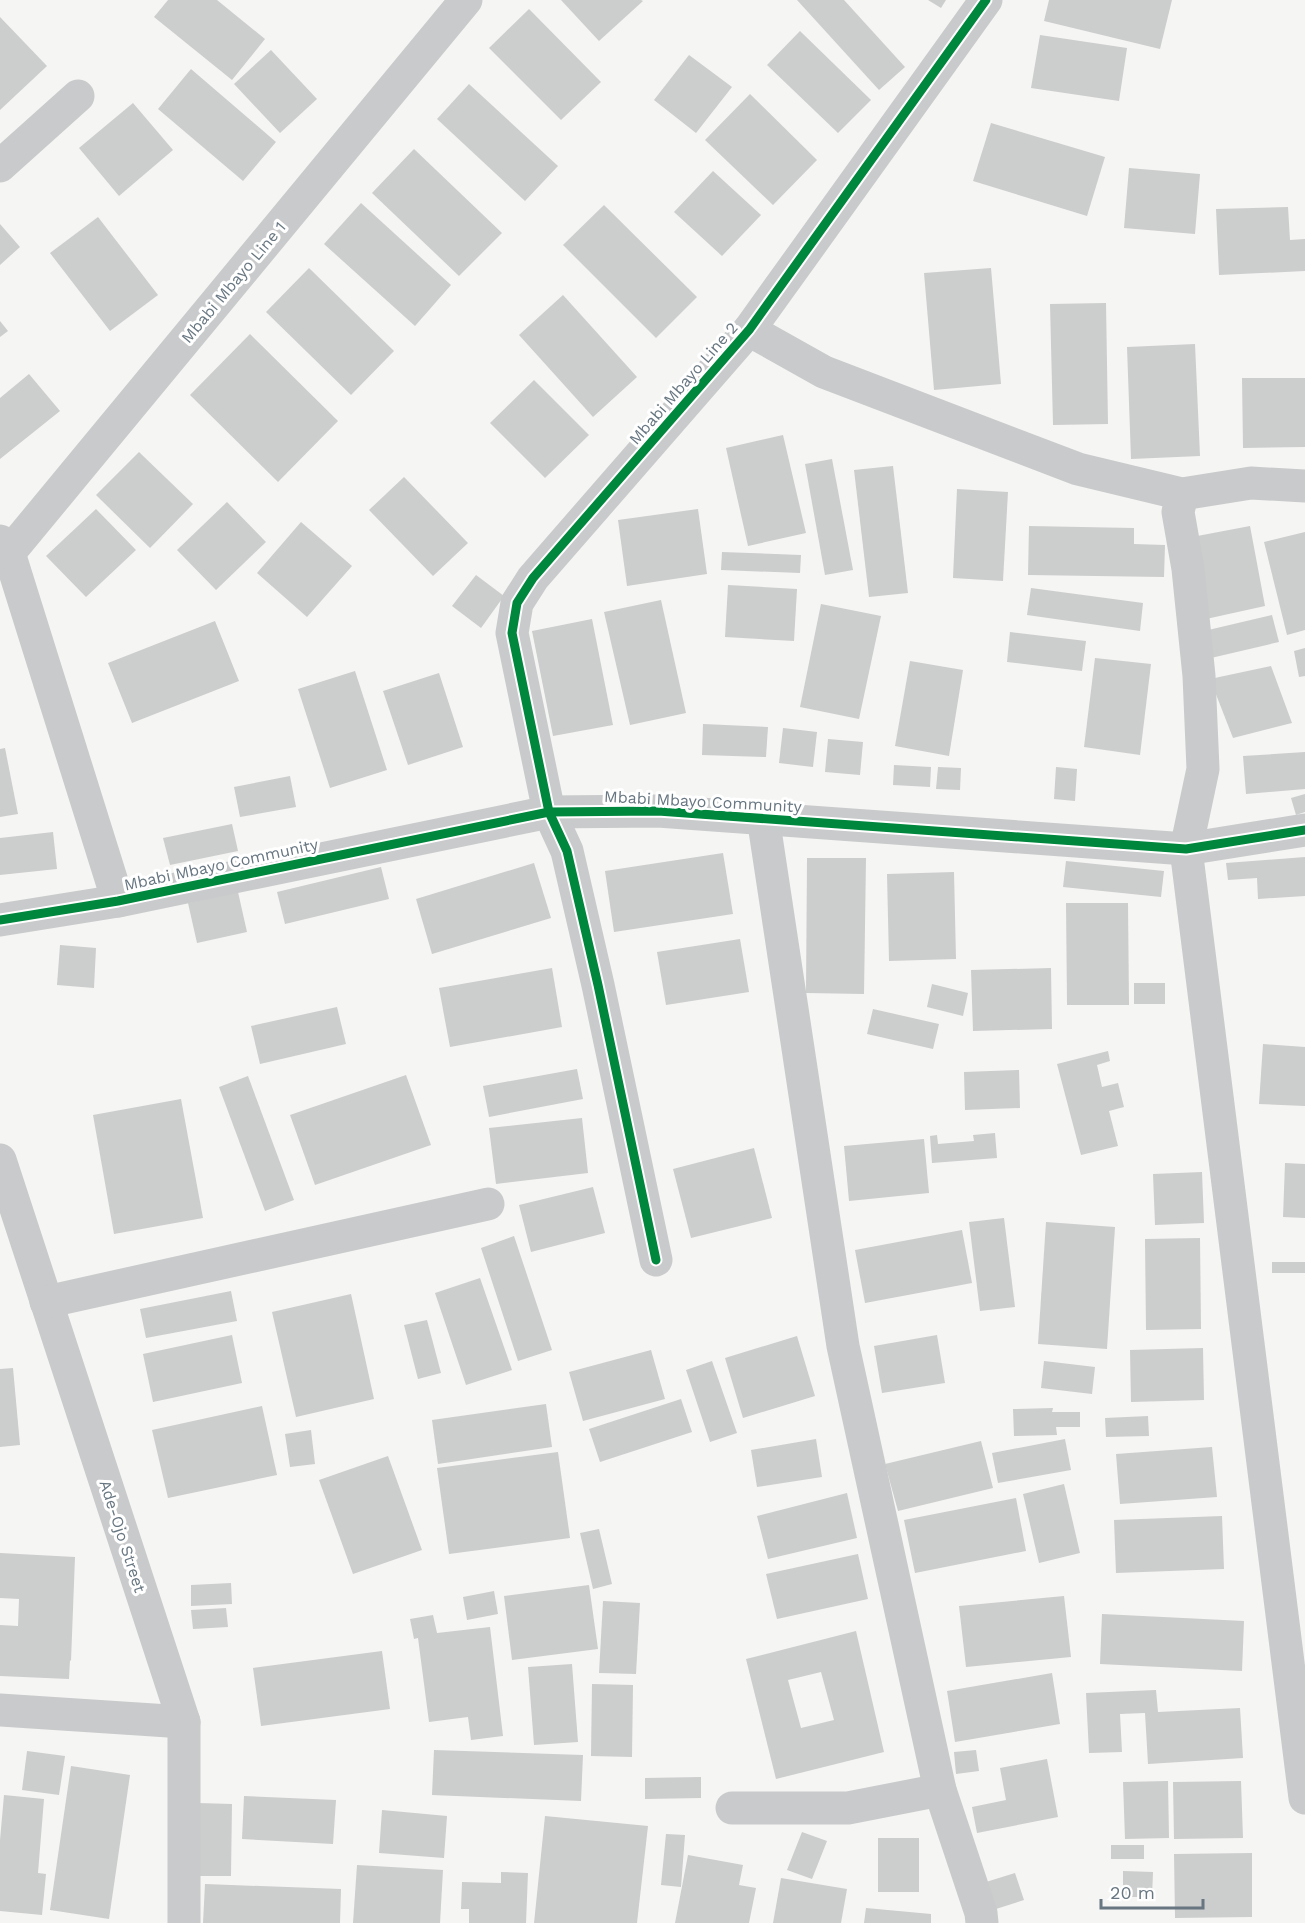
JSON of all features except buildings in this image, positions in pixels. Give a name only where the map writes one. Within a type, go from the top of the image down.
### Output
[{"type":"street","name":"Mbabi Mbayo Line 1","points":[[5,547],[466,0]]},
{"type":"street","name":"Mbabi Mbayo Line 2","points":[[656,1260],[570,862],[549,812],[512,633],[517,603],[533,578],[749,330],[986,0]]},
{"type":"street","points":[[0,166],[78,96]]},
{"type":"street","points":[[749,330],[824,372],[1078,470],[1182,494],[1251,483],[1305,486]]},
{"type":"street","points":[[1182,494],[1178,512],[1188,569],[1199,676],[1203,769],[1186,849],[1305,1798]]},
{"type":"street","name":"Mbabi Mbayo Community","points":[[5,547],[118,901]]},
{"type":"street","name":"Mbabi Mbayo Community","points":[[0,920],[118,901],[549,812],[658,811],[763,817],[1186,849],[1305,830]]},
{"type":"street","points":[[763,817],[843,1346],[940,1790],[981,1913],[982,1923]]},
{"type":"street","name":"Ade-Ojo Street","points":[[0,1160],[184,1722],[184,1923]]},
{"type":"street","points":[[46,1302],[488,1204]]},
{"type":"street","points":[[0,1710],[184,1722]]},
{"type":"street","points":[[732,1808],[848,1808],[940,1790]]},
{"type":"cycle path","points":[[656,1260],[567,851],[549,812],[512,633],[517,603],[533,578],[749,330],[986,0]]},
{"type":"cycle path","points":[[0,920],[118,901],[549,812],[658,811],[1186,849],[1305,830]]}]
